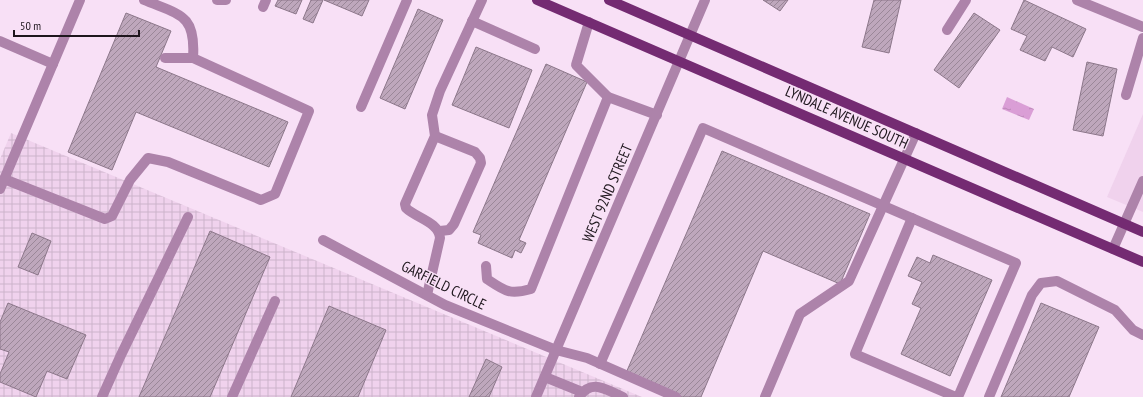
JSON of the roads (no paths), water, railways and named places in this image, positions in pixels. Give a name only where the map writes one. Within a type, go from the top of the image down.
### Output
[{"type":"main road","name":"LYNDALE AVENUE SOUTH","points":[[537,0],[1143,262]]},
{"type":"main road","name":"LYNDALE AVENUE SOUTH","points":[[609,0],[1143,232]]},
{"type":"street","points":[[0,189],[80,0]]},
{"type":"street","points":[[144,0],[182,16],[189,23],[194,42],[193,58]]},
{"type":"street","points":[[217,0],[226,0]]},
{"type":"street","points":[[362,107],[406,0]]},
{"type":"street","points":[[427,295],[440,238],[440,231],[435,226],[412,214],[406,208],[405,204],[435,136],[432,115],[440,91],[482,0]]},
{"type":"street","name":"WEST 92ND STREET","points":[[536,397],[705,0]]},
{"type":"street","points":[[947,30],[966,0]]},
{"type":"street","points":[[1077,0],[1089,2],[1143,27]]},
{"type":"street","points":[[472,21],[535,49]]},
{"type":"street","points":[[590,22],[576,64],[608,97],[657,115]]},
{"type":"street","points":[[1126,95],[1143,38]]},
{"type":"street","points":[[0,41],[53,64]]},
{"type":"street","points":[[4,179],[105,219],[112,216],[130,180],[148,158],[168,162],[261,200],[275,194],[309,111],[193,58],[165,58]]},
{"type":"street","points":[[486,266],[487,279],[502,289],[516,293],[531,289],[608,97]]},
{"type":"street","points":[[600,364],[703,128],[912,218],[1016,263],[957,397],[855,354],[912,218]]},
{"type":"street","points":[[765,397],[800,314],[849,281],[916,133]]},
{"type":"street","points":[[435,136],[475,152],[480,158],[481,163],[454,224],[449,230],[440,231]]},
{"type":"street","points":[[1113,249],[1143,181]]},
{"type":"street","points":[[102,397],[188,217]]},
{"type":"street","name":"GARFIELD CIRCLE","points":[[323,240],[446,305],[556,350],[600,364],[676,397]]},
{"type":"street","points":[[989,397],[1032,295],[1041,283],[1057,281],[1115,310],[1133,330],[1143,335]]},
{"type":"street","points":[[232,397],[275,301]]},
{"type":"street","points":[[545,377],[580,395],[587,387],[595,386],[623,397]]},
{"type":"water","points":[[1007,97],[1034,109],[1029,120],[1002,109]]}]
